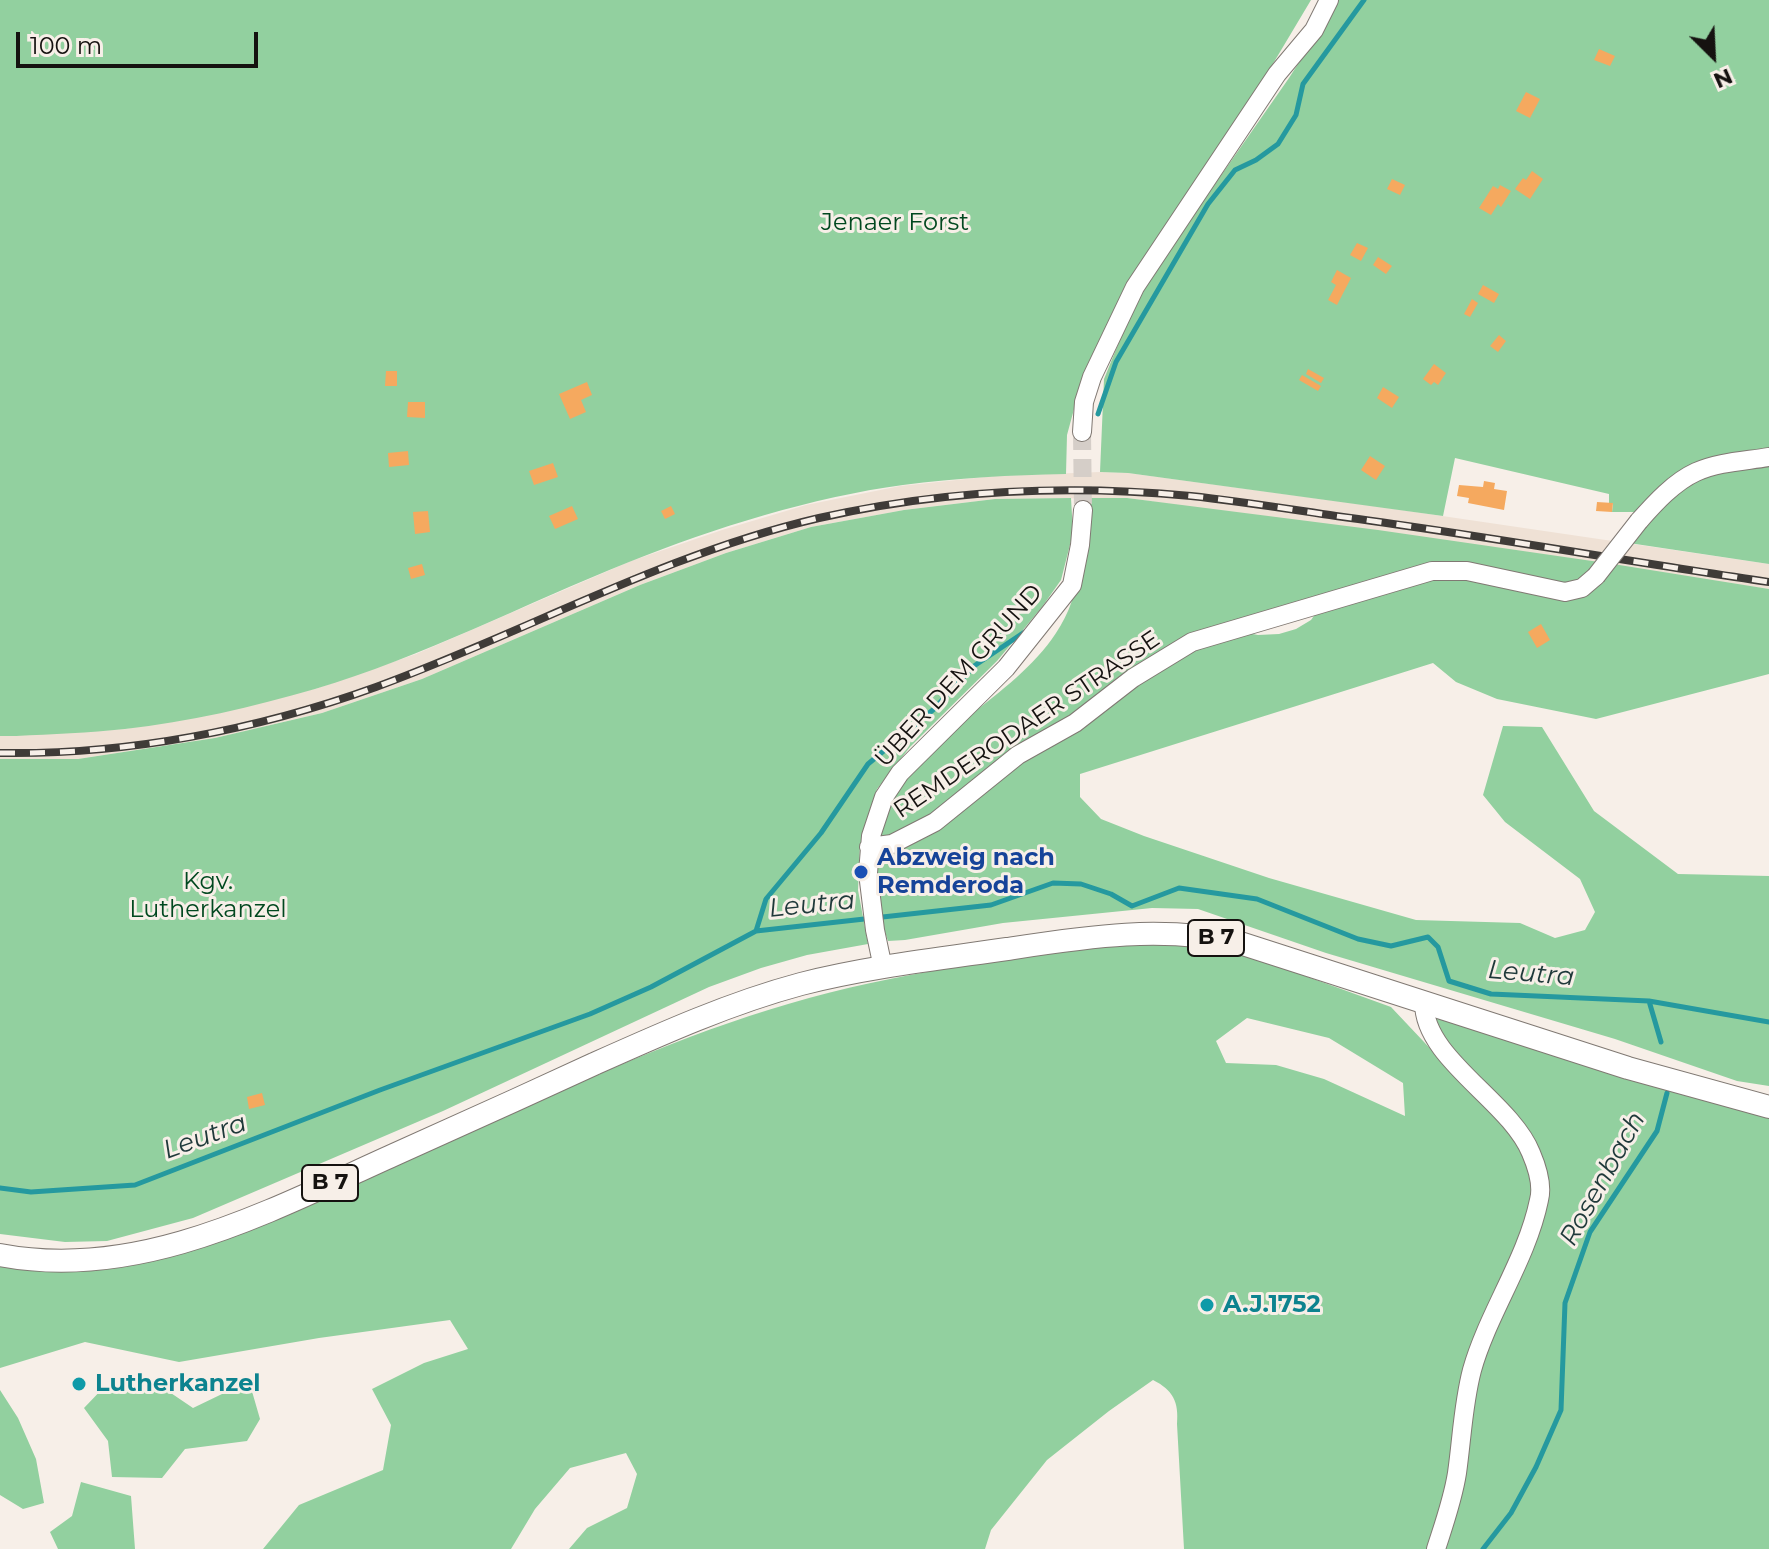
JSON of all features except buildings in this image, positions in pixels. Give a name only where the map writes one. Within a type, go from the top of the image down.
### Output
[{"type":"main road","name":"B 7","points":[[0,1255],[66,1262],[109,1260],[200,1237],[349,1175],[645,1041],[801,984],[883,968],[1076,938],[1129,933],[1168,932],[1240,943],[1628,1068],[1769,1107]]},
{"type":"street","points":[[1082,432],[1084,402],[1092,377],[1135,287],[1277,74],[1314,30],[1329,0]]},
{"type":"street","name":"REMDERODAER STRASSE","points":[[869,847],[892,844],[935,822],[1018,755],[1075,723],[1156,662],[1208,636],[1432,571],[1467,571],[1565,592],[1582,588],[1596,576],[1639,521],[1677,484],[1693,473],[1711,467],[1769,457]]},
{"type":"street","name":"ÜBER DEM GRUND","points":[[883,968],[869,889],[869,847],[884,797],[900,773],[1006,668],[1072,585],[1083,510]]},
{"type":"street","points":[[1424,1003],[1426,1023],[1437,1044],[1524,1139],[1535,1164],[1540,1193],[1530,1231],[1473,1367],[1466,1395],[1457,1476],[1436,1549]]},
{"type":"shaded area","points":[[1128,473],[1381,507],[1769,564],[1769,589],[1127,498],[995,499],[904,510],[811,527],[726,553],[640,585],[422,679],[322,713],[215,738],[78,759],[0,759],[0,736],[126,729],[315,689],[416,654],[631,561],[806,505],[900,486],[994,476]]},
{"type":"green space","name":"Jenaer Forst","points":[[0,0],[1311,0],[1271,67],[1126,284],[1083,376],[1067,435],[1066,474],[923,483],[834,497],[729,526],[661,549],[395,662],[315,689],[220,713],[149,726],[0,736]]},
{"type":"green space","points":[[1339,0],[1769,0],[1769,451],[1710,462],[1640,512],[1612,512],[1613,503],[1609,503],[1609,494],[1455,458],[1443,516],[1128,473],[1100,472],[1104,379],[1139,293],[1289,78]]},
{"type":"green space","points":[[1769,462],[1769,564],[1629,543],[1642,523],[1696,479]]},
{"type":"green space","name":"Kgv. Lutherkanzel","points":[[1071,498],[1073,533],[1061,580],[997,661],[910,747],[877,789],[860,846],[858,890],[868,944],[807,955],[709,987],[443,1111],[193,1218],[107,1241],[65,1242],[0,1234],[0,759],[78,759],[215,738],[322,713],[422,679],[640,585],[726,553],[811,527],[904,510],[995,499]]},
{"type":"green space","points":[[1088,498],[1127,498],[1599,562],[1571,587],[1467,567],[1207,633],[906,834],[881,837],[881,826],[888,808],[923,757],[1016,678],[1038,657],[1056,633],[1077,585]]},
{"type":"green space","points":[[1613,564],[1769,589],[1769,674],[1596,719],[1497,699],[1456,682],[1433,663],[1080,774],[1080,797],[1101,819],[1269,878],[1416,920],[1520,923],[1555,938],[1585,930],[1595,912],[1580,879],[1505,822],[1483,795],[1503,726],[1542,727],[1594,811],[1678,874],[1769,876],[1769,1086],[1737,1081],[1615,1039],[1326,953],[1198,909],[1152,908],[1003,923],[888,941],[876,895],[877,872],[886,852],[1158,665],[1237,631],[1258,635],[1296,629],[1311,620],[1319,609],[1432,574],[1553,596]]},
{"type":"green space","points":[[1137,943],[1187,944],[1239,952],[1391,1007],[1441,1060],[1451,1047],[1432,1020],[1435,1017],[1769,1113],[1769,1549],[1184,1549],[1177,1409],[1170,1393],[1153,1380],[1047,1460],[991,1530],[985,1549],[569,1549],[587,1528],[627,1508],[637,1474],[626,1453],[570,1468],[535,1509],[511,1549],[263,1549],[299,1505],[383,1470],[391,1425],[372,1389],[424,1363],[468,1349],[450,1320],[179,1362],[85,1342],[0,1368],[0,1262],[160,1257],[205,1246],[613,1068],[769,1010],[849,988],[972,964]],"holes":[[[1247,1018],[1329,1038],[1403,1083],[1405,1116],[1324,1079],[1276,1065],[1226,1063],[1216,1041]]]},
{"type":"green space","points":[[249,1381],[260,1419],[247,1441],[185,1449],[162,1478],[112,1477],[108,1441],[84,1408],[106,1385],[162,1387],[193,1408]]},
{"type":"green space","points":[[0,1390],[18,1418],[36,1459],[44,1503],[23,1509],[0,1495]]},
{"type":"green space","points":[[81,1482],[131,1496],[135,1549],[58,1549],[50,1532],[72,1516]]},
{"type":"waterway","points":[[1098,414],[1116,362],[1208,204],[1235,170],[1278,144],[1296,115],[1303,84],[1364,0]]},
{"type":"waterway","points":[[756,931],[766,899],[821,833],[868,764],[934,709],[974,666],[1026,631]]},
{"type":"waterway","name":"Leutra","points":[[0,1188],[31,1192],[135,1185],[380,1090],[590,1014],[651,987],[756,931],[991,905],[1053,883],[1081,884],[1111,894],[1132,906],[1179,888],[1257,899],[1358,939],[1391,946],[1428,937],[1438,947],[1449,981],[1491,994],[1649,1001],[1769,1022]]},
{"type":"waterway","name":"Rosenbach","points":[[1649,1001],[1661,1042]]},
{"type":"waterway","name":"Rosenbach","points":[[1483,1549],[1511,1513],[1536,1467],[1561,1410],[1565,1303],[1590,1232],[1657,1131],[1667,1093]]},
{"type":"tunnel","points":[[1082,432],[1083,510]]},
{"type":"railway","points":[[0,753],[96,750],[143,744],[191,737],[285,716],[431,666],[650,573],[762,533],[865,509],[958,496],[1051,490],[1191,496],[1444,531],[1769,582]]},
{"type":"place","name":"Abzweig nach Remderoda","points":[[861,872]]},
{"type":"place","name":"A.J.1752","points":[[1207,1305]]},
{"type":"place","name":"Lutherkanzel","points":[[79,1384]]}]
